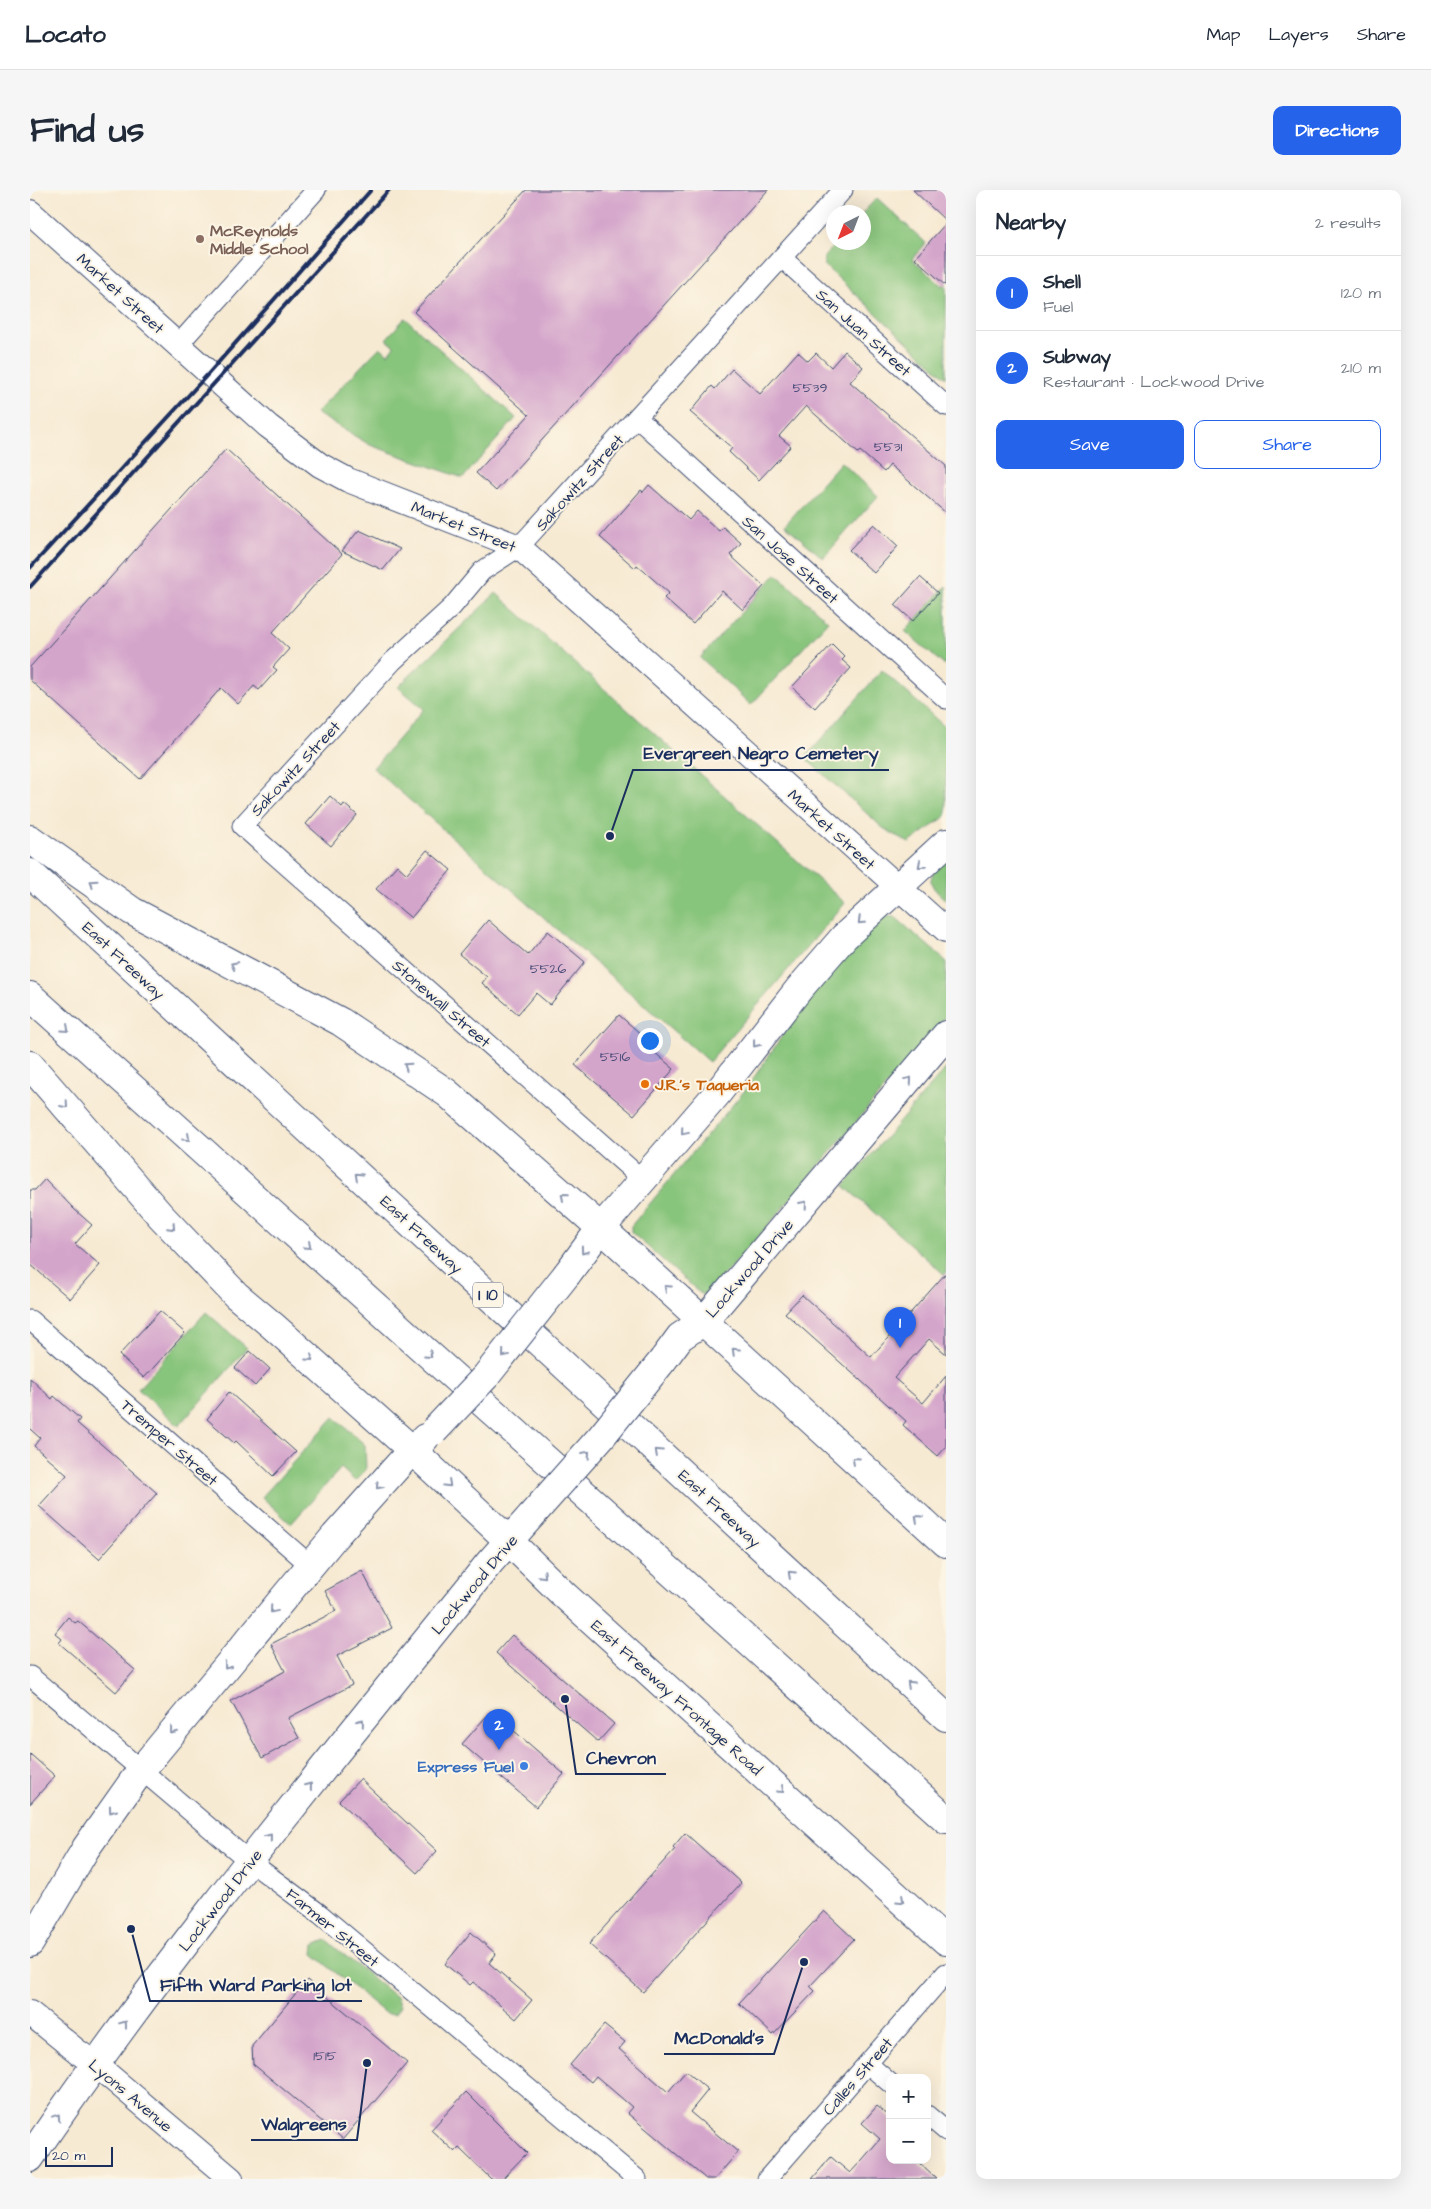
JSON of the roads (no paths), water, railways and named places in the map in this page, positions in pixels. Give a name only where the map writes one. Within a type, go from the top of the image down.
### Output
[{"type":"main road","points":[[30,839],[132,911],[341,1022],[447,1093],[601,1228],[946,1543]]},
{"type":"main road","points":[[30,1943],[86,1848],[141,1770],[310,1565],[412,1450],[486,1376],[601,1228],[716,1095],[798,989],[844,937],[946,843]]},
{"type":"main road","name":"East Freeway","points":[[30,873],[946,1717]]},
{"type":"main road","points":[[30,996],[946,1819]]},
{"type":"main road","name":"Lockwood Drive","points":[[30,2158],[94,2063],[249,1861],[509,1541],[614,1422],[680,1337],[704,1321],[946,1035]]},
{"type":"main road","name":"East Freeway Frontage Road","points":[[30,1065],[160,1214],[236,1295],[412,1450],[509,1541],[562,1594],[946,1941]]},
{"type":"street","points":[[178,345],[316,190]]},
{"type":"street","name":"Sakowitz Street","points":[[242,826],[393,661],[452,607],[482,571],[519,547],[843,190]]},
{"type":"street","name":"Market Street","points":[[30,212],[268,426],[320,465],[348,480],[519,547],[946,930]]},
{"type":"street","name":"San Juan Street","points":[[782,258],[946,406]]},
{"type":"street","name":"San Jose Street","points":[[637,418],[946,699]]},
{"type":"street","name":"Stonewall Street","points":[[242,826],[643,1180]]},
{"type":"street","name":"Tremper Street","points":[[30,1320],[310,1565]]},
{"type":"street","name":"Farmer Street","points":[[30,1676],[120,1750],[249,1861],[320,1914],[637,2179]]},
{"type":"street","name":"Calles Street","points":[[767,2179],[946,1973]]},
{"type":"street","name":"Lyons Avenue","points":[[30,2013],[94,2063],[231,2179]]},
{"type":"street","points":[[868,2064],[886,2080]]},
{"type":"street","points":[[931,2118],[946,2131]]},
{"type":"railway","points":[[30,568],[209,373],[371,190]]},
{"type":"railway","points":[[30,587],[389,190]]},
{"type":"place","name":"McReynolds Middle School","points":[[200,239]]},
{"type":"place","name":"Evergreen Negro Cemetery","points":[[610,836]]},
{"type":"place","name":"J.R.'s Taqueria","points":[[645,1084]]},
{"type":"place","name":"Shell","points":[[900,1348]]},
{"type":"place","name":"Chevron","points":[[565,1699]]},
{"type":"place","name":"Subway","points":[[499,1750]]},
{"type":"place","name":"Express Fuel","points":[[524,1766]]},
{"type":"place","name":"Fifth Ward Parking lot","points":[[131,1929]]},
{"type":"place","name":"McDonald's","points":[[804,1962]]},
{"type":"place","name":"Walgreens","points":[[367,2063]]}]
